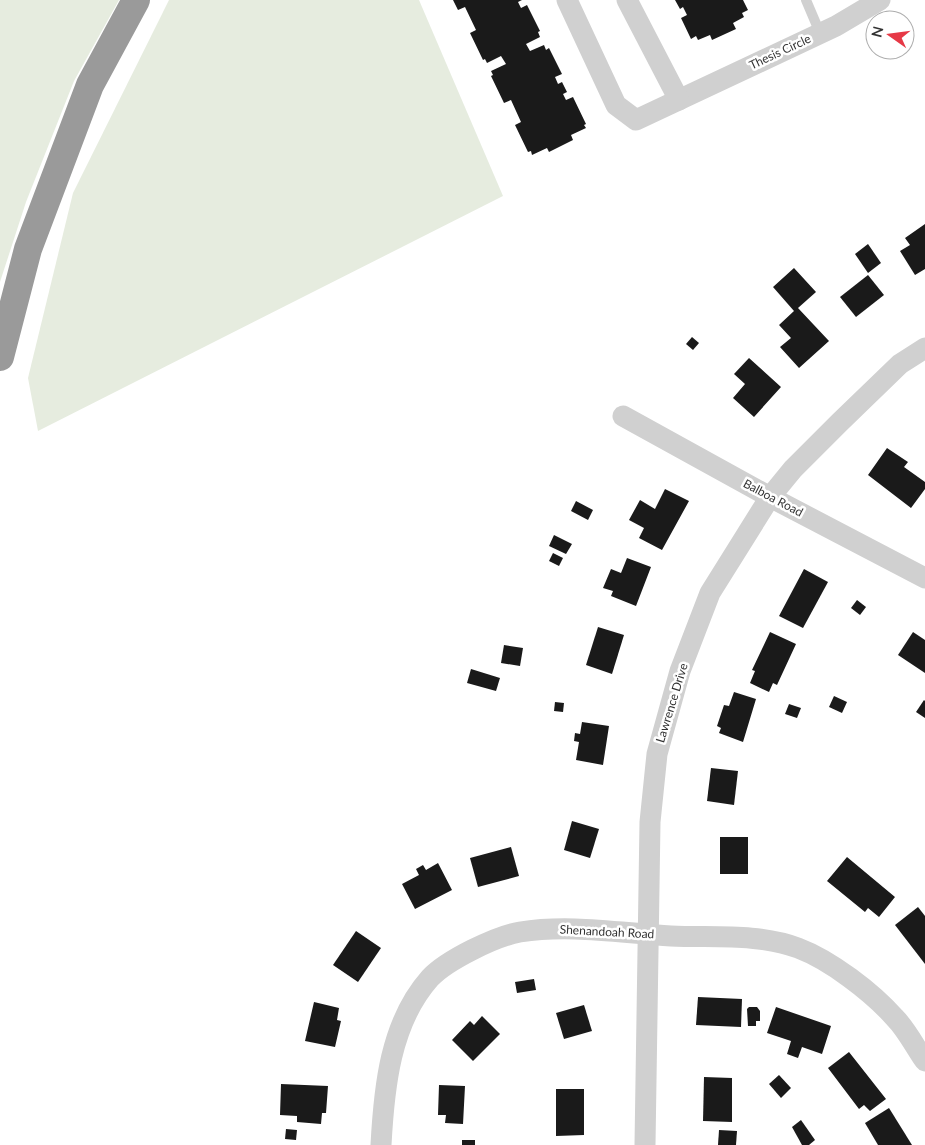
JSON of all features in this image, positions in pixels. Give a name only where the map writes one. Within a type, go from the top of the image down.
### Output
[{"type":"highway","points":[[0,358],[28,249],[86,94],[136,0]]},
{"type":"street","name":"Thesis Circle","points":[[568,0],[616,105],[636,120],[820,33],[880,0]]},
{"type":"street","points":[[627,0],[679,100]]},
{"type":"street","name":"Lawrence Drive","points":[[645,1145],[650,822],[657,754],[680,671],[710,593],[770,497],[792,469],[900,364],[925,348]]},
{"type":"street","name":"Balboa Road","points":[[623,416],[770,497],[925,578]]},
{"type":"street","name":"Shenandoah Road","points":[[381,1145],[384,1099],[395,1044],[412,1002],[432,977],[476,947],[519,932],[572,928],[648,934],[758,938],[798,948],[856,982],[896,1018],[925,1061]]},
{"type":"lane","points":[[806,0],[820,33]]},
{"type":"shaded area","points":[[0,0],[119,0],[74,81],[26,202],[0,282]]},
{"type":"shaded area","points":[[169,0],[419,0],[503,196],[38,431],[28,378],[73,193]]},
{"type":"building","points":[[453,0],[522,0],[518,2],[521,8],[527,5],[540,31],[538,32],[540,37],[526,44],[530,51],[544,45],[546,50],[549,48],[562,74],[555,77],[558,84],[562,82],[567,92],[563,94],[566,100],[573,97],[586,124],[584,125],[586,128],[571,135],[573,140],[549,152],[547,148],[532,155],[531,151],[528,152],[515,125],[521,122],[511,100],[504,103],[491,76],[493,75],[491,71],[506,64],[501,56],[487,63],[485,59],[483,60],[470,33],[476,30],[465,7],[458,10]]},
{"type":"building","points":[[675,0],[743,0],[748,10],[742,13],[744,17],[733,23],[736,29],[712,40],[710,35],[698,40],[696,36],[691,39],[681,18],[687,15],[683,7],[680,9]]},
{"type":"building","points":[[925,224],[925,269],[915,275],[900,251],[910,245],[905,238]]},
{"type":"building","points":[[868,244],[881,263],[868,273],[855,254]]},
{"type":"building","points":[[794,268],[816,292],[798,308],[829,341],[799,368],[780,347],[791,338],[779,325],[794,311],[773,287]]},
{"type":"building","points":[[868,275],[884,295],[856,317],[840,297]]},
{"type":"building","points":[[692,337],[699,343],[693,350],[686,344]]},
{"type":"building","points":[[749,358],[781,387],[754,417],[733,398],[745,384],[734,374]]},
{"type":"building","points":[[887,448],[908,462],[904,467],[925,482],[925,489],[911,508],[868,475]]},
{"type":"building","points":[[665,489],[689,501],[662,550],[639,538],[644,528],[629,520],[640,500],[655,509]]},
{"type":"building","points":[[576,501],[593,510],[588,520],[571,511]]},
{"type":"building","points":[[554,535],[572,544],[566,554],[549,546]]},
{"type":"building","points":[[553,553],[563,558],[559,566],[549,561]]},
{"type":"building","points":[[627,558],[651,567],[636,606],[611,596],[613,591],[603,588],[611,569],[621,573]]},
{"type":"building","points":[[804,569],[828,582],[803,628],[779,616]]},
{"type":"building","points":[[857,600],[866,607],[860,615],[851,608]]},
{"type":"building","points":[[598,627],[624,635],[612,674],[586,665]]},
{"type":"building","points":[[770,632],[796,644],[777,685],[773,683],[769,692],[750,683],[755,671],[752,670]]},
{"type":"building","points":[[913,632],[925,640],[925,673],[898,655]]},
{"type":"building","points":[[504,645],[523,648],[520,666],[501,663]]},
{"type":"building","points":[[471,669],[500,678],[496,691],[467,683]]},
{"type":"building","points":[[734,692],[756,699],[743,742],[719,733],[721,728],[717,726],[724,705],[729,706]]},
{"type":"building","points":[[834,696],[847,702],[842,713],[829,707]]},
{"type":"building","points":[[925,701],[925,718],[916,712]]},
{"type":"building","points":[[555,702],[564,703],[563,712],[554,711]]},
{"type":"building","points":[[789,704],[801,708],[797,718],[785,714]]},
{"type":"building","points":[[582,722],[609,726],[603,765],[576,760],[579,742],[574,741],[575,733],[580,734]]},
{"type":"building","points":[[711,768],[738,771],[734,805],[707,801]]},
{"type":"building","points":[[572,821],[599,829],[590,858],[564,850]]},
{"type":"building","points":[[720,837],[748,837],[748,874],[720,874]]},
{"type":"building","points":[[511,847],[519,876],[478,887],[470,858]]},
{"type":"building","points":[[847,857],[895,897],[879,917],[868,908],[865,912],[827,881]]},
{"type":"building","points":[[438,863],[452,890],[415,909],[402,884],[419,875],[416,869],[423,865],[426,870]]},
{"type":"building","points":[[918,907],[925,916],[925,964],[895,925]]},
{"type":"building","points":[[356,931],[381,948],[358,982],[333,965]]},
{"type":"building","points":[[534,979],[536,990],[517,993],[515,982]]},
{"type":"building","points":[[698,997],[742,999],[741,1027],[696,1025]]},
{"type":"building","points":[[314,1002],[339,1008],[337,1020],[341,1021],[335,1047],[305,1041]]},
{"type":"building","points":[[584,1005],[592,1031],[564,1039],[556,1013]]},
{"type":"building","points":[[749,1007],[757,1007],[760,1011],[760,1021],[756,1021],[756,1026],[748,1026],[747,1009]]},
{"type":"building","points":[[776,1007],[831,1026],[822,1054],[802,1047],[798,1058],[787,1054],[791,1041],[767,1033]]},
{"type":"building","points":[[482,1016],[500,1034],[473,1061],[452,1040],[470,1021],[474,1025]]},
{"type":"building","points":[[849,1052],[886,1099],[870,1111],[864,1105],[859,1109],[828,1068]]},
{"type":"building","points":[[779,1075],[791,1088],[781,1098],[769,1084]]},
{"type":"building","points":[[704,1077],[732,1078],[732,1122],[703,1121]]},
{"type":"building","points":[[281,1084],[328,1086],[326,1113],[322,1113],[321,1124],[297,1122],[297,1116],[280,1115]]},
{"type":"building","points":[[439,1085],[465,1086],[463,1124],[445,1123],[446,1115],[438,1115]]},
{"type":"building","points":[[556,1089],[584,1089],[584,1135],[556,1136]]},
{"type":"building","points":[[889,1108],[912,1145],[878,1145],[865,1123]]},
{"type":"building","points":[[801,1120],[815,1140],[809,1145],[802,1145],[792,1127]]},
{"type":"building","points":[[286,1129],[297,1130],[296,1140],[285,1139]]},
{"type":"building","points":[[719,1130],[737,1131],[736,1145],[718,1145]]},
{"type":"building","points":[[462,1140],[475,1140],[475,1145],[462,1145]]}]
